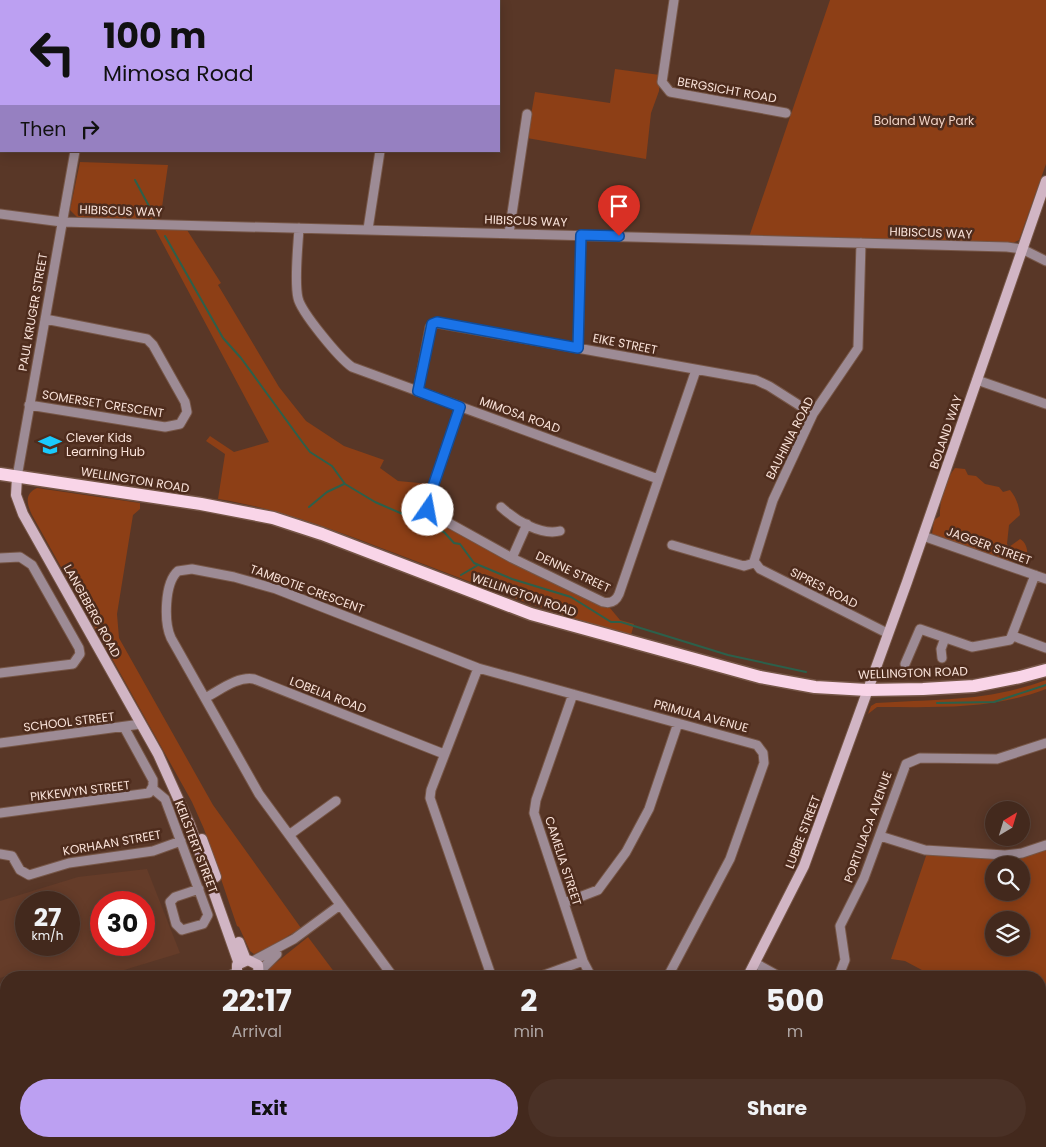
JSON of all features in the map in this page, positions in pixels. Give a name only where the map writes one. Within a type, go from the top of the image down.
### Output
[{"type":"main road","name":"BOLAND WAY","points":[[867,690],[923,536],[1046,181]]},
{"type":"main road","name":"WELLINGTON ROAD","points":[[0,474],[201,504],[273,518],[322,534],[531,614],[576,628],[760,677],[815,687],[867,690],[974,686],[1046,670]]},
{"type":"main road","name":"LANGEBERG ROAD","points":[[16,477],[16,495],[23,514],[158,754],[172,775],[195,820],[242,967]]},
{"type":"main road","name":"LUBBE STREET","points":[[751,971],[804,866],[867,690]]},
{"type":"street","name":"BERGSICHT ROAD","points":[[674,0],[662,82],[670,92],[786,113]]},
{"type":"street","points":[[509,233],[528,114]]},
{"type":"street","name":"PAUL KRUGER STREET","points":[[16,477],[75,152]]},
{"type":"street","points":[[368,230],[380,152]]},
{"type":"street","name":"HIBISCUS WAY","points":[[0,214],[62,222],[581,235],[1022,249],[1046,262]]},
{"type":"street","name":"MIMOSA ROAD","points":[[299,228],[297,295],[304,311],[345,363],[658,479]]},
{"type":"street","points":[[578,348],[581,235]]},
{"type":"street","name":"BAUHINIA ROAD","points":[[754,562],[773,500],[813,414],[859,345],[861,243]]},
{"type":"street","name":"SOMERSET CRESCENT","points":[[29,405],[165,427],[180,424],[187,412],[185,402],[153,345],[147,339],[45,319]]},
{"type":"street","name":"EIKE STREET","points":[[418,391],[430,327],[434,323],[762,382],[813,414]]},
{"type":"street","name":"DENNE STREET","points":[[460,407],[428,501],[428,510],[434,516],[512,558],[603,602],[613,602],[619,594],[696,370]]},
{"type":"street","points":[[977,380],[1046,404]]},
{"type":"street","points":[[501,507],[511,516],[527,524],[550,533],[560,531]]},
{"type":"street","points":[[512,558],[527,524]]},
{"type":"street","name":"JAGGER STREET","points":[[923,536],[1046,579]]},
{"type":"street","points":[[672,545],[744,566],[754,562]]},
{"type":"street","points":[[0,558],[20,557],[32,565],[79,648],[80,654],[78,660],[73,664],[0,673]]},
{"type":"street","name":"SIPRES ROAD","points":[[754,562],[760,569],[887,633]]},
{"type":"street","name":"TAMBOTIE CRESCENT","points":[[389,971],[247,775],[167,626],[166,613],[171,582],[175,574],[184,569],[234,577],[276,589],[478,668]]},
{"type":"street","points":[[905,664],[920,629],[977,647],[1007,641],[1013,636],[1035,575]]},
{"type":"street","points":[[1013,636],[1046,648]]},
{"type":"street","points":[[942,658],[945,638]]},
{"type":"street","points":[[478,668],[430,790],[431,803],[490,971]]},
{"type":"street","name":"PRIMULA AVENUE","points":[[478,668],[754,744],[762,750],[764,760],[732,854],[671,971]]},
{"type":"street","name":"LOBELIA ROAD","points":[[204,698],[237,681],[248,678],[254,679],[444,754]]},
{"type":"street","name":"CAMELIA STREET","points":[[573,694],[536,800],[534,813],[583,962],[588,971]]},
{"type":"street","points":[[564,903],[598,890],[626,852],[649,809],[678,723]]},
{"type":"street","name":"SCHOOL STREET","points":[[0,743],[141,724]]},
{"type":"street","points":[[124,727],[152,780],[153,789]]},
{"type":"street","name":"PORTULACA AVENUE","points":[[841,971],[845,960],[840,926],[864,878],[902,769],[909,761],[930,758],[998,759],[1046,743]]},
{"type":"street","name":"PIKKEWYN STREET","points":[[0,813],[144,795],[153,789]]},
{"type":"street","name":"KEILSTERT STREET","points":[[153,789],[165,799],[181,841],[199,889],[208,913],[208,919],[204,924],[182,930],[177,926],[170,907],[173,898],[199,889]]},
{"type":"street","points":[[289,835],[336,801]]},
{"type":"street","points":[[880,836],[925,850],[1005,855],[1022,853],[1046,844]]},
{"type":"street","name":"KORHAAN STREET","points":[[0,854],[12,856],[20,870],[29,874],[69,863],[154,851],[181,841]]},
{"type":"street","points":[[242,967],[294,939],[340,905]]},
{"type":"street","points":[[263,971],[294,939]]},
{"type":"street","points":[[557,971],[583,962]]},
{"type":"street","points":[[755,963],[769,971]]},
{"type":"shaded area","points":[[147,869],[180,953],[121,971],[0,971],[0,901],[15,896],[15,956],[80,956],[80,891],[32,891],[78,877]]},
{"type":"green space","name":"Boland Way Park","points":[[830,0],[1046,0],[1046,164],[1019,240],[1011,244],[749,237]]},
{"type":"green space","points":[[615,69],[660,75],[659,91],[651,113],[646,159],[527,138],[535,92],[610,103]]},
{"type":"green space","points":[[80,162],[168,165],[160,221],[79,219],[70,210]]},
{"type":"green space","points":[[155,229],[187,230],[221,283],[218,285],[279,387],[306,421],[344,446],[384,460],[380,468],[398,481],[430,484],[424,506],[430,518],[515,564],[610,608],[620,620],[634,624],[631,635],[523,601],[320,525],[270,510],[218,499],[225,454],[206,441],[210,436],[234,452],[269,442]]},
{"type":"green space","points":[[955,468],[965,469],[968,475],[976,476],[985,484],[999,487],[1003,492],[1010,490],[1017,502],[1020,515],[1009,525],[1007,544],[1009,547],[1020,539],[1026,548],[1027,559],[1015,560],[1010,564],[932,534],[934,520],[940,516],[946,484]]},
{"type":"green space","points":[[37,488],[140,503],[140,509],[133,515],[117,614],[119,638],[213,805],[301,928],[270,947],[254,954],[250,951],[237,926],[204,829],[192,802],[32,515],[28,496]]},
{"type":"green space","points":[[1046,680],[1046,689],[1005,701],[963,706],[877,707],[868,714],[871,706],[876,703],[982,696]]},
{"type":"green space","points":[[1046,848],[1046,971],[924,971],[905,961],[891,959],[927,853],[985,857],[985,901],[1030,901],[1030,856],[1018,856]]},
{"type":"green space","points":[[308,937],[334,971],[267,971]]},
{"type":"waterway","points":[[135,180],[157,221]]},
{"type":"waterway","points":[[165,236],[223,338],[241,358],[310,452],[332,466],[345,484],[375,502],[444,532],[454,543],[460,544],[474,563],[512,579],[571,597],[611,622],[621,622],[728,655],[806,672]]},
{"type":"waterway","points":[[309,507],[327,492],[344,484]]},
{"type":"waterway","points":[[461,575],[478,565]]},
{"type":"waterway","points":[[937,703],[994,702],[1046,685]]},
{"type":"place","name":"Clever Kids Learning Hub","points":[[50,445]]},
{"type":"route","points":[[428,510],[428,501],[460,407],[418,391],[432,324],[437,322],[578,348],[581,235],[619,236]]}]
